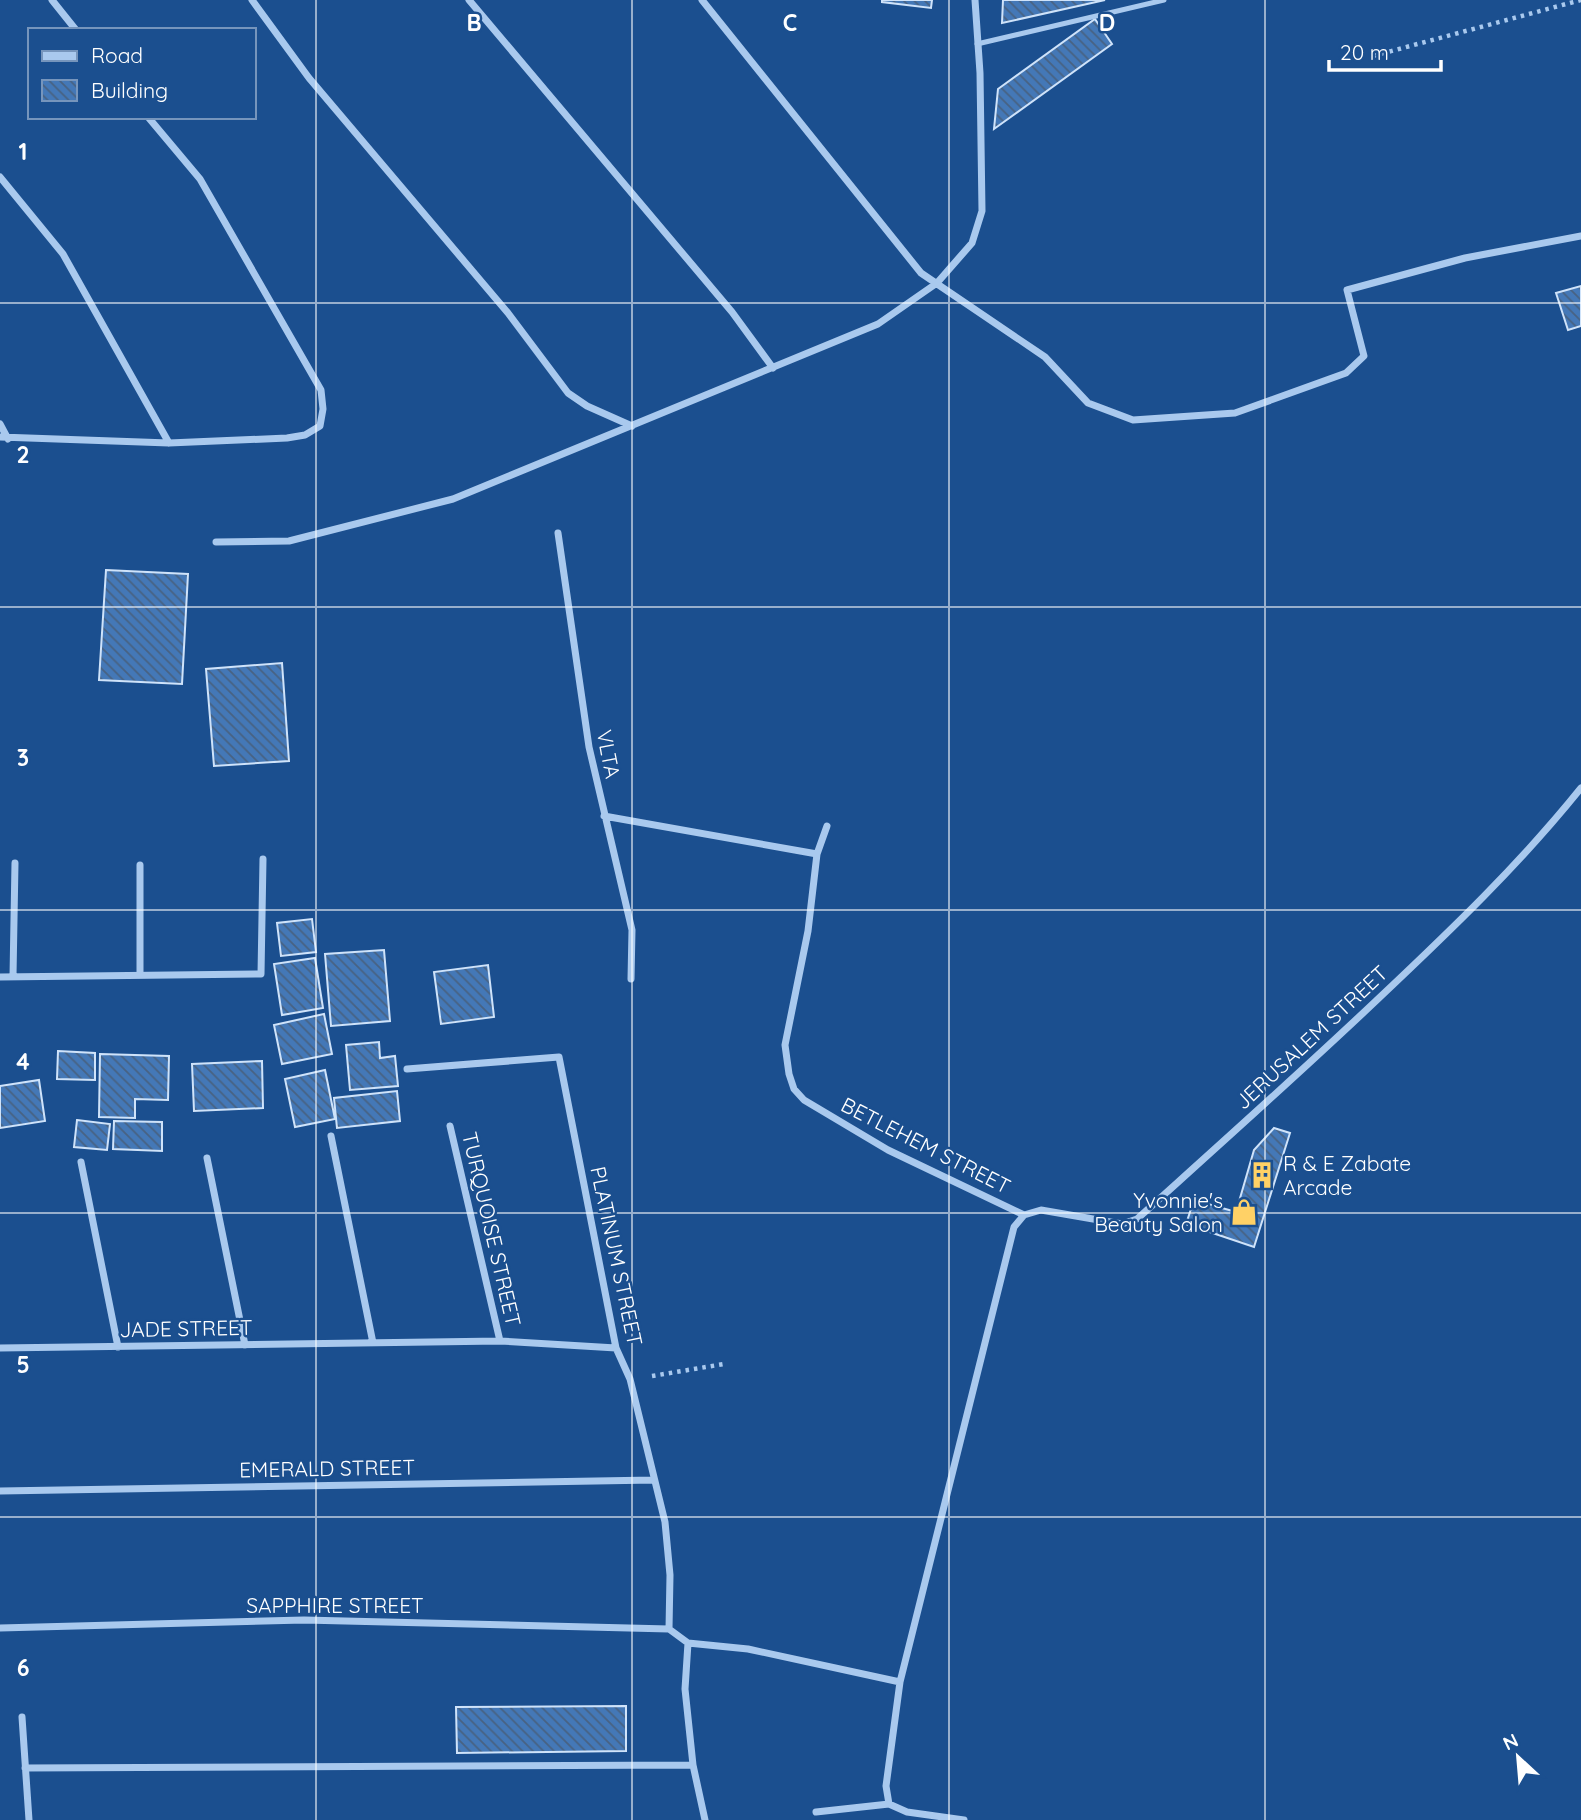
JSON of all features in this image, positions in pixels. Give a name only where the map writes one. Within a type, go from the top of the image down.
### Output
[{"type":"street","points":[[52,0],[74,28]]},
{"type":"street","points":[[252,0],[309,78],[508,313],[568,393],[587,406],[632,426]]},
{"type":"street","points":[[469,0],[732,312],[773,368]]},
{"type":"street","points":[[702,0],[921,272],[1045,357],[1088,403],[1133,420],[1235,413],[1346,373],[1364,356],[1348,290],[1465,258],[1581,236]]},
{"type":"street","points":[[216,542],[289,541],[453,499],[878,324],[937,283],[972,243],[982,211],[975,0]]},
{"type":"street","points":[[0,424],[4,438],[169,443],[287,438],[305,435],[320,426],[323,409],[321,390],[200,179],[150,119]]},
{"type":"street","points":[[0,177],[63,254],[169,443]]},
{"type":"street","name":"VLTA","points":[[558,533],[589,747],[632,930],[631,979]]},
{"type":"street","name":"JERUSALEM STREET","points":[[1024,1214],[1041,1210],[1122,1224],[1137,1219],[1281,1091],[1461,920],[1548,830],[1581,788]]},
{"type":"street","points":[[604,816],[817,854]]},
{"type":"street","name":"BETLEHEM STREET","points":[[827,826],[817,854],[808,931],[785,1045],[794,1089],[803,1100],[888,1150],[1024,1214]]},
{"type":"street","points":[[0,977],[261,974],[263,859]]},
{"type":"street","points":[[13,976],[15,863]]},
{"type":"street","points":[[140,865],[140,974]]},
{"type":"street","name":"PLATINUM STREET","points":[[407,1069],[559,1057],[616,1348],[630,1379],[665,1522],[670,1575],[669,1629]]},
{"type":"street","name":"TURQUOISE STREET","points":[[450,1126],[500,1341]]},
{"type":"street","points":[[331,1136],[373,1343]]},
{"type":"street","points":[[207,1158],[245,1345]]},
{"type":"street","points":[[81,1161],[118,1347]]},
{"type":"street","points":[[889,1804],[886,1786],[900,1682],[1014,1227],[1024,1214]]},
{"type":"street","name":"JADE STREET","points":[[0,1348],[500,1341],[616,1348]]},
{"type":"street","name":"EMERALD STREET","points":[[0,1491],[654,1480]]},
{"type":"street","name":"SAPPHIRE STREET","points":[[0,1628],[304,1620],[669,1629]]},
{"type":"street","points":[[669,1629],[688,1643],[748,1650],[900,1682]]},
{"type":"street","points":[[688,1643],[685,1689],[693,1765],[705,1820]]},
{"type":"street","points":[[22,1717],[29,1820]]},
{"type":"street","points":[[25,1768],[693,1765]]},
{"type":"street","points":[[816,1812],[889,1804],[907,1812],[964,1820]]},
{"type":"lane","points":[[977,44],[1164,0]]},
{"type":"path","points":[[1373,57],[1581,0]]},
{"type":"path","points":[[630,1379],[724,1364]]},
{"type":"building","points":[[882,0],[932,0],[931,8]]},
{"type":"building","points":[[1003,0],[1105,0],[1002,23]]},
{"type":"building","points":[[1095,19],[1112,44],[994,129],[998,89]]},
{"type":"building","points":[[1581,286],[1581,326],[1568,330],[1556,293]]},
{"type":"building","points":[[106,570],[188,574],[182,684],[99,680]]},
{"type":"building","points":[[282,663],[289,761],[214,766],[206,669]]},
{"type":"building","points":[[312,919],[316,952],[281,956],[277,923]]},
{"type":"building","points":[[384,950],[390,1021],[331,1026],[325,954]]},
{"type":"building","points":[[315,958],[323,1008],[282,1015],[274,964]]},
{"type":"building","points":[[488,965],[494,1017],[441,1024],[434,972]]},
{"type":"building","points":[[324,1014],[332,1054],[282,1064],[274,1025]]},
{"type":"building","points":[[379,1042],[380,1058],[395,1056],[398,1086],[350,1090],[346,1045]]},
{"type":"building","points":[[58,1051],[95,1053],[95,1080],[57,1079]]},
{"type":"building","points":[[100,1054],[169,1056],[168,1100],[135,1099],[135,1118],[99,1117]]},
{"type":"building","points":[[262,1061],[263,1108],[194,1111],[192,1064]]},
{"type":"building","points":[[325,1070],[335,1119],[295,1127],[285,1079]]},
{"type":"building","points":[[39,1080],[45,1121],[0,1128],[0,1086]]},
{"type":"building","points":[[397,1091],[400,1121],[337,1128],[334,1098]]},
{"type":"building","points":[[77,1120],[110,1124],[107,1150],[74,1147]]},
{"type":"building","points":[[114,1121],[162,1122],[162,1151],[113,1149]]},
{"type":"building","name":"R & E Zabate Arcade","points":[[1274,1128],[1290,1133],[1254,1247],[1186,1224],[1194,1200],[1236,1212],[1254,1150]]},
{"type":"building","points":[[626,1706],[626,1751],[457,1753],[456,1707]]},
{"type":"place","name":"R & E Zabate Arcade","points":[[1262,1175]]},
{"type":"place","name":"Yvonnie's Beauty Salon","points":[[1244,1212]]}]
